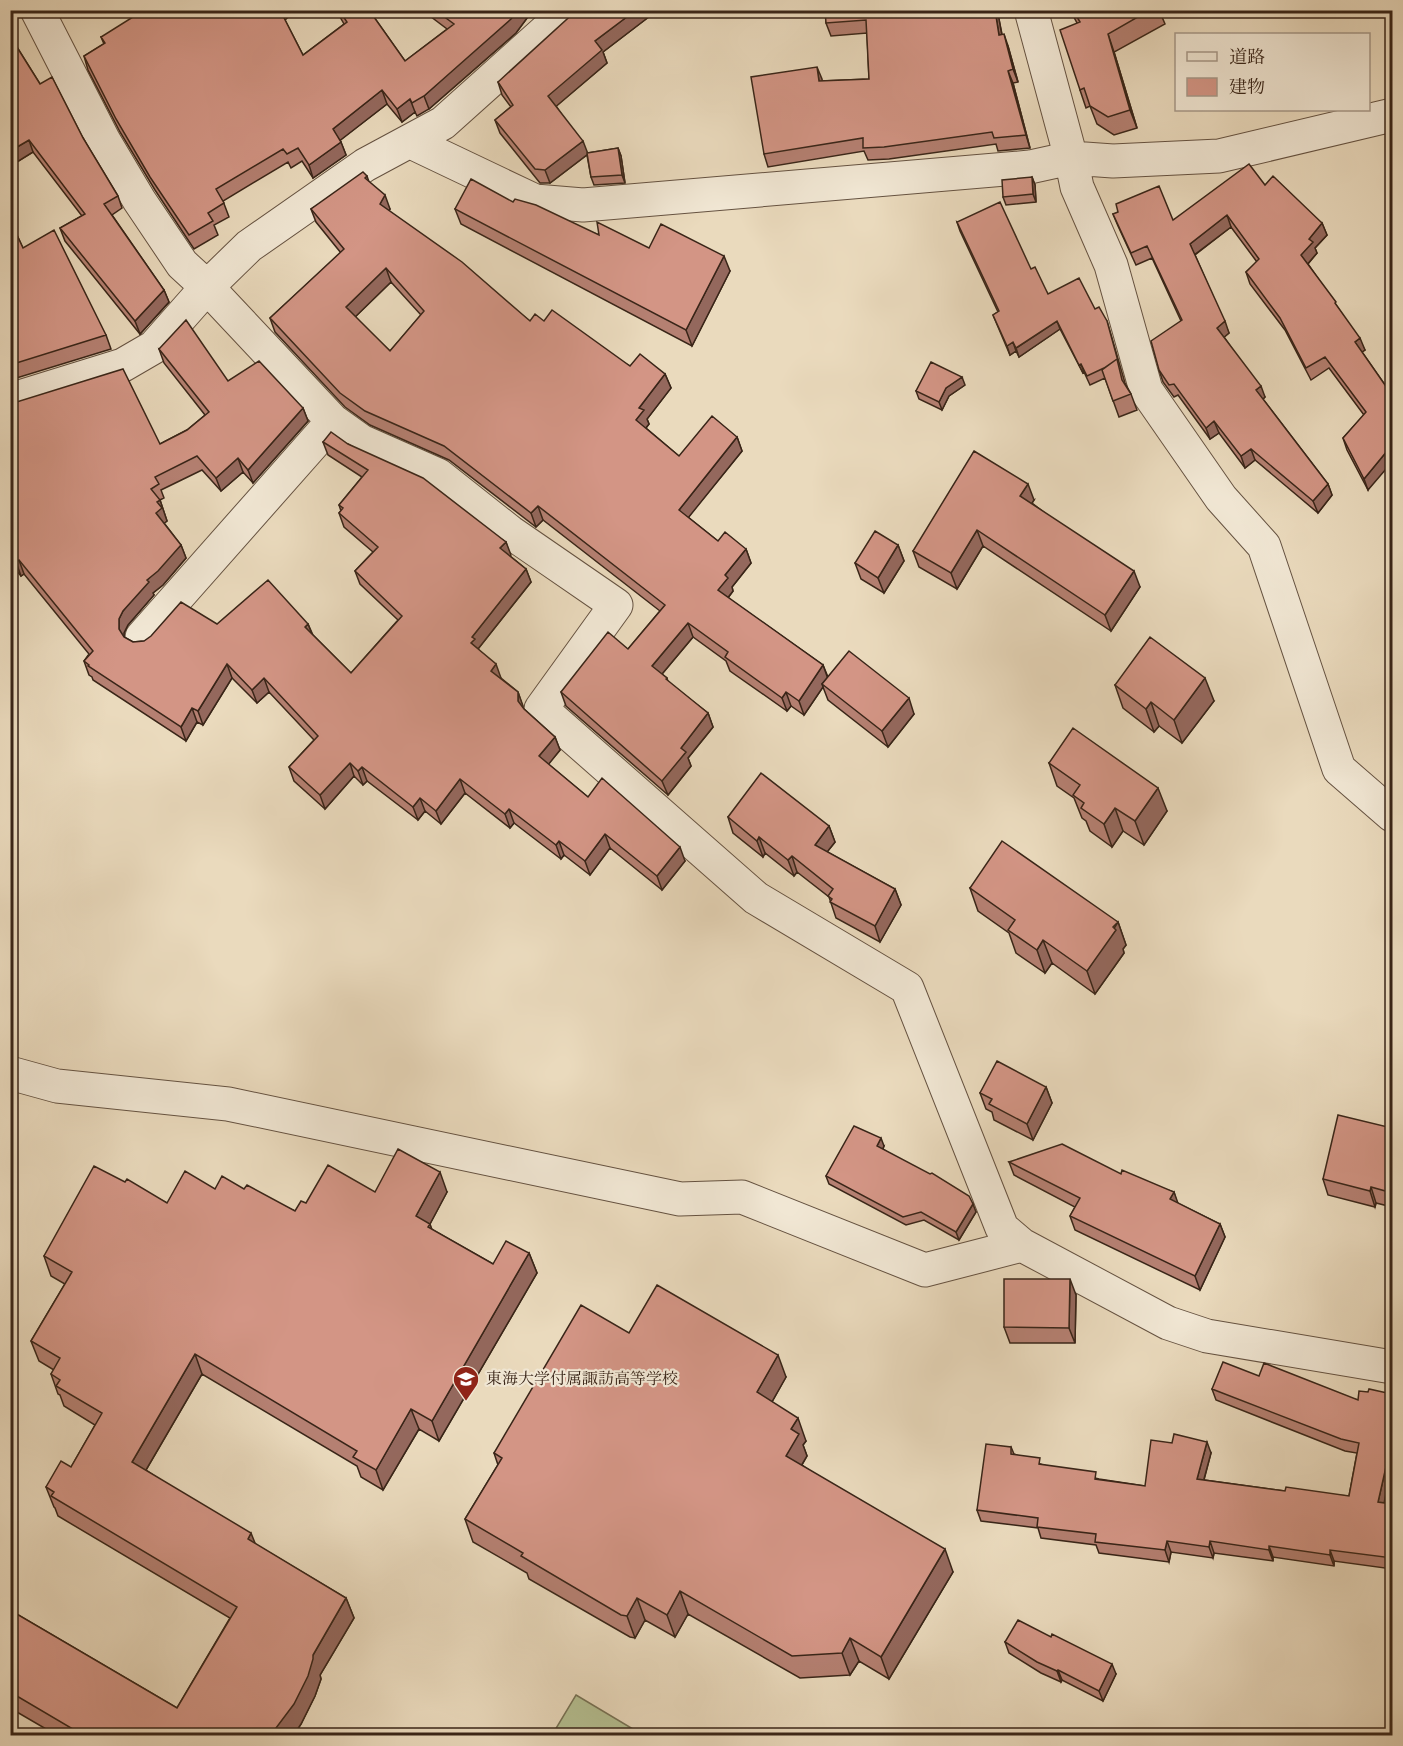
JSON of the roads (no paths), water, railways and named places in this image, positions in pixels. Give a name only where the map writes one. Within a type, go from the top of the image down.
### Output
[{"type":"street","points":[[37,10],[104,141],[139,200],[182,264],[207,287],[333,421],[361,441],[438,476],[510,532],[616,604],[541,709],[756,898],[908,988],[1002,1228],[1022,1245],[1168,1323],[1207,1336],[1392,1367]]},
{"type":"street","points":[[10,400],[123,365],[154,347],[207,287],[249,246],[365,165],[443,123],[569,10]]},
{"type":"street","points":[[1031,10],[1077,187],[1111,265],[1146,390],[1221,498],[1264,546],[1339,769],[1392,815]]},
{"type":"street","points":[[411,142],[535,201],[583,205],[1030,167],[1071,158],[1113,161],[1219,156],[1392,116]]},
{"type":"street","points":[[142,637],[333,421]]},
{"type":"street","points":[[10,1073],[57,1086],[228,1104],[680,1199],[742,1197],[925,1270],[1022,1245]]},
{"type":"place","name":"東海大学付属諏訪高等学校","points":[[466,1402]]}]
